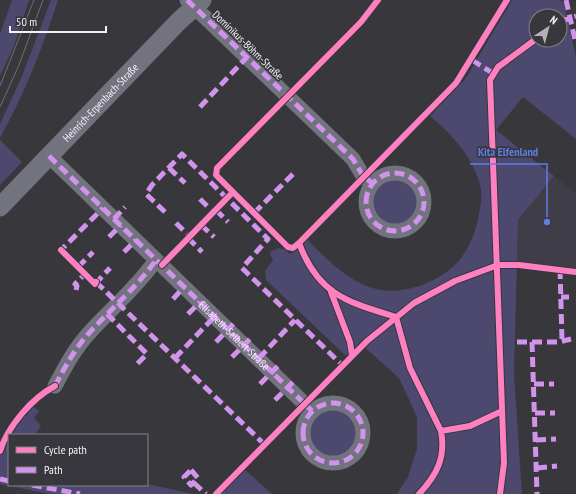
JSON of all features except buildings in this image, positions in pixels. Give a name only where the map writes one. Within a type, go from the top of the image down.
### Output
[{"type":"street","name":"Heinrich-Erpenbach-Straße","points":[[0,207],[178,22],[194,2]]},
{"type":"street","name":"Dominikus-Böhm-Straße","points":[[194,2],[353,160],[363,176],[372,183]]},
{"type":"street","name":"Elisabeth-Selbert-Straße","points":[[49,156],[312,411]]},
{"type":"street","points":[[55,386],[74,353],[89,333],[145,276],[156,260]]},
{"type":"street","points":[[333,403],[349,407],[355,413],[361,424],[363,436],[361,444],[352,457],[337,463],[329,463],[317,459],[308,451],[303,439],[303,427],[312,411],[324,404],[333,403]]},
{"type":"shaded area","points":[[12,0],[29,0],[14,46],[0,76],[0,34]]},
{"type":"shaded area","points":[[51,0],[58,0],[46,35],[25,88],[0,138],[0,124],[22,76]]},
{"type":"shaded area","points":[[512,0],[560,0],[564,4],[565,8],[528,8],[528,48],[568,48],[568,22],[576,57],[576,139],[523,97],[496,130],[554,176],[518,220],[514,374],[522,494],[397,494],[408,477],[417,449],[417,417],[399,378],[360,343],[346,356],[266,280],[265,271],[273,260],[270,254],[271,251],[280,248],[282,250],[284,248],[290,254],[308,240],[348,276],[366,286],[387,291],[423,285],[444,274],[461,258],[470,244],[477,224],[481,189],[478,177],[462,148],[447,131],[430,116],[466,78]]},
{"type":"shaded area","points":[[0,140],[22,162],[0,185]]},
{"type":"shaded area","points":[[554,176],[576,193],[576,269],[516,262],[518,220]]},
{"type":"shaded area","points":[[391,178],[401,178],[413,185],[420,197],[420,207],[413,219],[401,226],[391,226],[383,222],[376,215],[372,207],[372,197],[376,189],[383,182]]},
{"type":"shaded area","points":[[33,406],[39,411],[34,418],[41,426],[36,434],[8,434],[8,486],[0,484],[0,440],[18,414],[26,416]]},
{"type":"shaded area","points":[[327,408],[337,408],[350,415],[357,428],[357,438],[350,451],[337,458],[327,458],[318,454],[311,447],[307,438],[307,428],[311,419],[318,412]]},
{"type":"shaded area","points":[[245,470],[272,494],[221,494]]},
{"type":"shaded area","points":[[148,484],[193,494],[50,494],[10,486],[148,486]]},
{"type":"tram line","points":[[0,86],[34,0]]},
{"type":"tram line","points":[[0,107],[19,65],[43,0]]},
{"type":"marked path","points":[[187,0],[353,159],[363,176],[372,183]]},
{"type":"marked path","points":[[566,0],[576,44]]},
{"type":"marked path","points":[[568,18],[576,16]]},
{"type":"marked path","points":[[200,107],[247,57]]},
{"type":"marked path","points":[[472,60],[494,74]]},
{"type":"marked path","points":[[165,212],[146,194],[152,185],[182,154],[268,239],[242,268],[342,365]]},
{"type":"marked path","points":[[49,156],[312,411]]},
{"type":"marked path","points":[[169,168],[185,183]]},
{"type":"marked path","points":[[389,173],[401,173],[416,181],[424,196],[424,202],[424,208],[416,223],[401,231],[389,231],[374,223],[366,208],[366,196],[374,181],[389,173]]},
{"type":"marked path","points":[[254,213],[293,174]]},
{"type":"marked path","points":[[200,199],[213,212]]},
{"type":"marked path","points":[[114,219],[125,207]]},
{"type":"marked path","points":[[63,253],[61,250],[103,208]]},
{"type":"marked path","points":[[216,210],[228,222]]},
{"type":"marked path","points":[[176,223],[190,237]]},
{"type":"marked path","points":[[109,237],[121,225]]},
{"type":"marked path","points":[[201,225],[214,237]]},
{"type":"marked path","points":[[188,238],[202,252]]},
{"type":"marked path","points":[[124,252],[136,240]]},
{"type":"marked path","points":[[78,267],[93,252]]},
{"type":"marked path","points":[[55,386],[71,358],[85,338],[133,288],[156,260]]},
{"type":"marked path","points":[[95,284],[110,268]]},
{"type":"marked path","points":[[560,269],[562,340]]},
{"type":"marked path","points":[[76,290],[77,286],[75,284],[85,274]]},
{"type":"marked path","points":[[96,282],[264,444]]},
{"type":"marked path","points":[[173,299],[184,287]]},
{"type":"marked path","points":[[561,297],[569,297]]},
{"type":"marked path","points":[[188,314],[200,302]]},
{"type":"marked path","points":[[107,314],[147,354],[136,365]]},
{"type":"marked path","points":[[175,358],[215,316]]},
{"type":"marked path","points":[[259,358],[295,320]]},
{"type":"marked path","points":[[216,342],[236,321]]},
{"type":"marked path","points":[[232,357],[252,337]]},
{"type":"marked path","points":[[517,342],[559,342],[571,339]]},
{"type":"marked path","points":[[532,342],[537,494]]},
{"type":"marked path","points":[[260,384],[280,364]]},
{"type":"marked path","points":[[275,400],[296,379]]},
{"type":"marked path","points":[[534,384],[554,384]]},
{"type":"marked path","points":[[327,403],[339,403],[350,408],[358,416],[363,427],[363,433],[361,445],[350,458],[339,463],[327,463],[316,458],[308,450],[303,439],[303,427],[308,416],[316,408],[327,403]]},
{"type":"marked path","points":[[535,413],[555,413]]},
{"type":"marked path","points":[[536,440],[556,439]]},
{"type":"marked path","points":[[537,468],[557,466]]},
{"type":"marked path","points":[[191,470],[198,478],[191,485],[184,477],[191,470]]},
{"type":"marked path","points":[[0,479],[8,481]]},
{"type":"marked path","points":[[194,483],[206,494]]},
{"type":"marked path","points":[[37,486],[80,494]]},
{"type":"cycle path","points":[[378,0],[361,22],[217,168],[216,175],[288,247],[293,248],[299,243],[456,83],[507,0]]},
{"type":"cycle path","points":[[500,494],[504,463],[490,80],[498,67],[528,45]]},
{"type":"cycle path","points":[[162,265],[233,192]]},
{"type":"cycle path","points":[[299,243],[315,274],[325,285],[349,301],[396,317],[410,368],[441,431],[442,449],[439,465],[431,480],[419,494]]},
{"type":"cycle path","points":[[61,250],[95,284],[96,282]]},
{"type":"cycle path","points":[[216,494],[367,341],[414,303],[455,281],[498,265],[519,265],[576,272]]},
{"type":"cycle path","points":[[331,292],[350,342],[352,355]]},
{"type":"cycle path","points":[[0,451],[9,432],[22,414],[46,391],[55,386]]},
{"type":"cycle path","points":[[441,431],[470,426],[502,411]]},
{"type":"place","name":"Kita Elfenland","points":[[547,222]]}]
